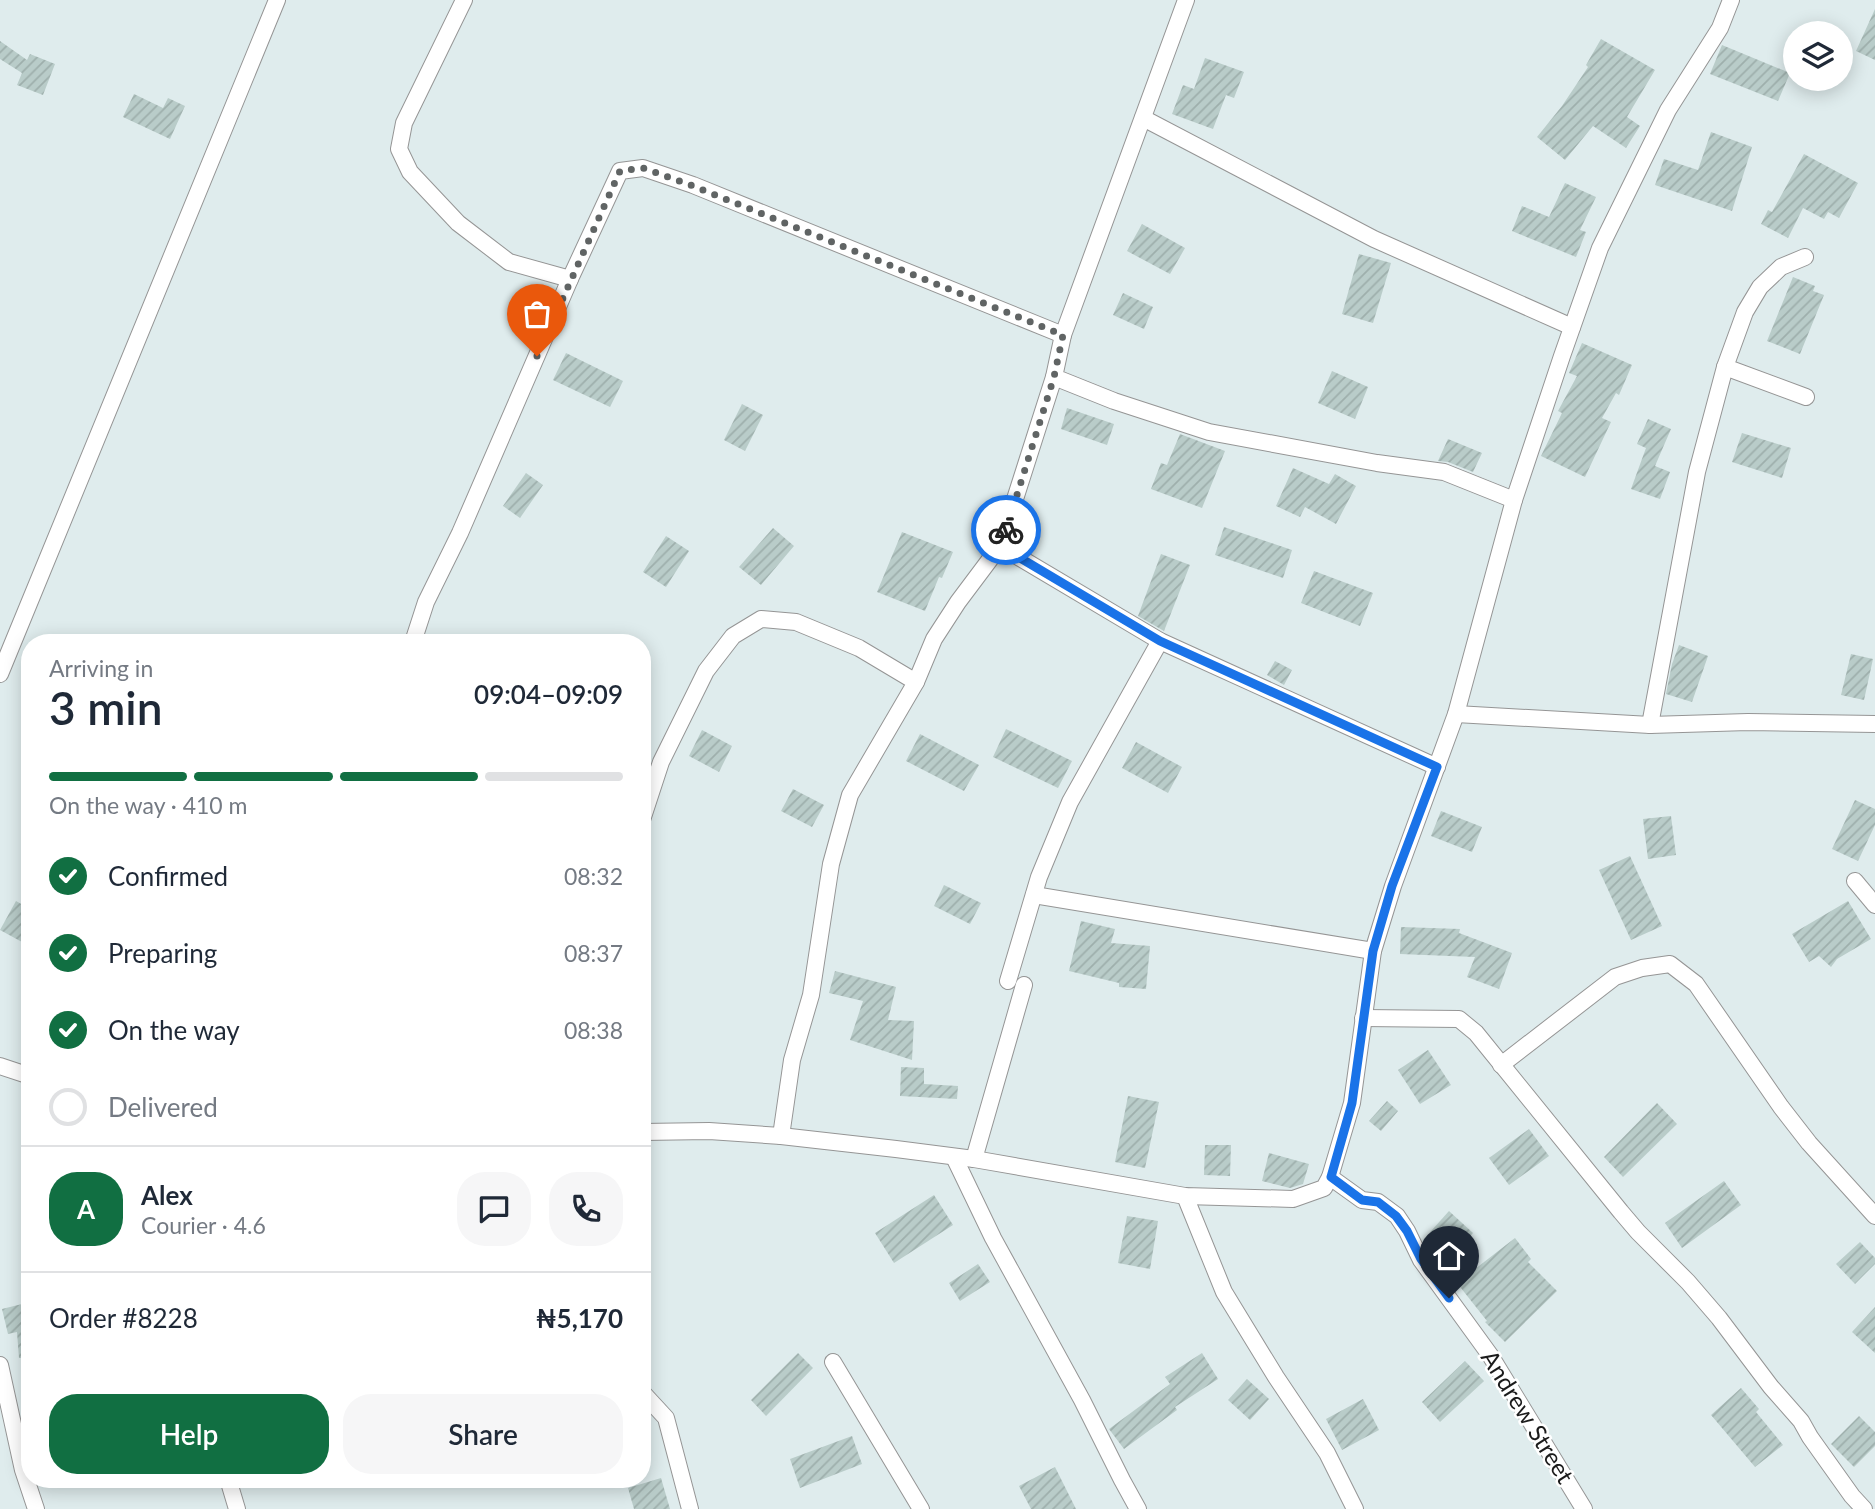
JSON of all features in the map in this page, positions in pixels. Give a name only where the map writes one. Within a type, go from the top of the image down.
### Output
[{"type":"street","points":[[0,674],[5,650],[277,0]]},
{"type":"street","points":[[464,0],[404,123],[399,149],[410,172],[450,215],[499,255],[509,262],[570,279]]},
{"type":"street","points":[[780,1136],[792,1060],[811,995],[831,864],[850,795],[916,682],[934,639],[1000,546],[1054,377],[1063,335],[1186,0]]},
{"type":"street","points":[[651,1132],[709,1131],[780,1136],[974,1159],[1185,1196],[1293,1199],[1324,1188],[1331,1177],[1352,1103],[1373,951],[1392,886],[1456,714],[1514,500],[1572,327],[1600,248],[1668,110],[1720,28],[1731,0]]},
{"type":"street","points":[[1143,118],[1374,239],[1572,327]]},
{"type":"street","points":[[416,634],[426,602],[460,534],[570,279],[620,171],[643,168],[693,186],[1063,335]]},
{"type":"street","points":[[1650,725],[1697,472],[1725,367],[1745,312],[1760,287],[1781,267],[1805,257]]},
{"type":"street","points":[[1725,367],[1806,397]]},
{"type":"street","points":[[1054,377],[1114,401],[1209,432],[1377,463],[1444,472],[1514,500]]},
{"type":"street","points":[[1000,546],[1160,641],[1437,767]]},
{"type":"street","points":[[651,791],[661,762],[706,671],[733,636],[761,619],[796,622],[846,642],[916,682]]},
{"type":"street","points":[[974,1159],[1040,877],[1070,802],[1160,641]]},
{"type":"street","points":[[1456,714],[1650,725],[1748,722],[1875,724]]},
{"type":"street","points":[[1854,881],[1875,905]]},
{"type":"street","points":[[1034,895],[1373,951]]},
{"type":"street","points":[[1501,1065],[1615,977],[1642,968],[1670,964],[1696,984],[1788,1116],[1875,1216]]},
{"type":"street","points":[[1363,1018],[1459,1019],[1476,1033],[1621,1212],[1688,1282],[1718,1318],[1801,1421],[1852,1496],[1864,1509]]},
{"type":"street","points":[[0,1066],[21,1073]]},
{"type":"street","points":[[954,1157],[993,1238],[1138,1509]]},
{"type":"street","name":"Andrew Street","points":[[1331,1177],[1362,1200],[1378,1202],[1396,1216],[1421,1259],[1490,1355],[1584,1509]]},
{"type":"street","points":[[1185,1196],[1224,1292],[1327,1453],[1355,1509]]},
{"type":"street","points":[[833,1362],[921,1509]]},
{"type":"street","points":[[0,1365],[21,1462]]},
{"type":"street","points":[[651,1402],[666,1418],[690,1509]]},
{"type":"street","points":[[29,1488],[36,1509]]},
{"type":"street","points":[[231,1488],[237,1509]]},
{"type":"building","points":[[1875,9],[1875,60],[1856,51]]},
{"type":"building","points":[[1601,39],[1655,70],[1627,117],[1640,126],[1626,148],[1593,126],[1565,160],[1537,137],[1588,67],[1586,65]]},
{"type":"building","points":[[0,41],[27,60],[30,54],[55,64],[43,95],[17,85],[22,73],[0,59]]},
{"type":"building","points":[[1722,45],[1783,70],[1783,89],[1778,101],[1710,74]]},
{"type":"building","points":[[1205,58],[1244,72],[1234,98],[1226,95],[1213,129],[1172,114],[1183,85],[1194,89]]},
{"type":"building","points":[[134,94],[163,108],[168,98],[185,106],[170,139],[123,117]]},
{"type":"building","points":[[1711,132],[1752,147],[1732,211],[1655,185],[1664,159],[1698,170]]},
{"type":"building","points":[[1804,154],[1858,183],[1839,218],[1828,212],[1824,219],[1803,208],[1788,238],[1761,224],[1768,210],[1772,212]]},
{"type":"building","points":[[1565,183],[1596,197],[1580,230],[1586,232],[1576,257],[1512,231],[1522,206],[1549,217]]},
{"type":"building","points":[[1142,224],[1185,248],[1170,274],[1127,251]]},
{"type":"building","points":[[1359,254],[1391,263],[1373,323],[1342,314]]},
{"type":"building","points":[[1793,277],[1815,286],[1813,291],[1824,295],[1800,354],[1767,341]]},
{"type":"building","points":[[1123,293],[1153,307],[1144,329],[1113,315]]},
{"type":"building","points":[[1582,343],[1632,365],[1619,395],[1616,393],[1602,418],[1611,422],[1585,477],[1541,456],[1562,413],[1558,411],[1577,376],[1569,373]]},
{"type":"building","points":[[566,353],[623,381],[610,407],[553,380]]},
{"type":"building","points":[[1332,371],[1368,387],[1355,419],[1318,403]]},
{"type":"building","points":[[742,404],[763,415],[745,451],[724,440]]},
{"type":"building","points":[[1067,408],[1114,424],[1107,445],[1061,429]]},
{"type":"building","points":[[1648,419],[1671,429],[1655,466],[1670,472],[1660,499],[1631,489],[1646,448],[1637,444]]},
{"type":"building","points":[[1742,433],[1791,448],[1782,478],[1732,462]]},
{"type":"building","points":[[1180,434],[1225,451],[1202,508],[1151,489],[1161,463],[1167,465]]},
{"type":"building","points":[[1448,439],[1482,453],[1473,472],[1438,461]]},
{"type":"building","points":[[1293,468],[1329,484],[1335,474],[1356,486],[1336,524],[1305,507],[1300,517],[1276,506]]},
{"type":"building","points":[[526,473],[543,485],[520,518],[503,506]]},
{"type":"building","points":[[1224,527],[1292,550],[1283,578],[1215,555]]},
{"type":"building","points":[[773,528],[794,546],[761,585],[739,567]]},
{"type":"building","points":[[902,532],[953,552],[925,611],[877,592]]},
{"type":"building","points":[[666,536],[689,551],[666,587],[643,572]]},
{"type":"building","points":[[1161,554],[1190,565],[1164,631],[1138,616]]},
{"type":"building","points":[[1314,571],[1373,593],[1360,626],[1301,603]]},
{"type":"building","points":[[1679,645],[1708,656],[1692,702],[1666,694]]},
{"type":"building","points":[[1851,654],[1873,659],[1864,700],[1841,695]]},
{"type":"building","points":[[1275,661],[1292,670],[1284,685],[1267,675]]},
{"type":"building","points":[[1006,729],[1072,761],[1058,788],[993,757]]},
{"type":"building","points":[[702,730],[732,746],[719,772],[689,756]]},
{"type":"building","points":[[920,734],[979,765],[964,791],[906,761]]},
{"type":"building","points":[[1136,742],[1182,767],[1168,793],[1122,768]]},
{"type":"building","points":[[793,789],[824,805],[812,827],[781,811]]},
{"type":"building","points":[[1855,800],[1875,809],[1875,825],[1858,861],[1832,849]]},
{"type":"building","points":[[1441,811],[1482,827],[1472,852],[1431,836]]},
{"type":"building","points":[[1671,816],[1676,855],[1648,859],[1643,819]]},
{"type":"building","points":[[1630,856],[1662,926],[1631,940],[1599,870]]},
{"type":"building","points":[[944,885],[981,903],[970,924],[934,906]]},
{"type":"building","points":[[16,901],[21,904],[21,941],[0,930]]},
{"type":"building","points":[[1848,901],[1871,939],[1837,959],[1831,967],[1819,956],[1809,962],[1792,934]]},
{"type":"building","points":[[1081,921],[1115,929],[1111,943],[1150,946],[1146,989],[1119,987],[1119,983],[1069,971]]},
{"type":"building","points":[[1401,927],[1460,929],[1459,933],[1512,953],[1499,989],[1467,977],[1475,957],[1400,954]]},
{"type":"building","points":[[835,971],[896,987],[888,1020],[914,1021],[912,1060],[850,1040],[863,1001],[829,993]]},
{"type":"building","points":[[1428,1050],[1451,1085],[1420,1104],[1398,1070]]},
{"type":"building","points":[[901,1067],[924,1068],[924,1084],[958,1086],[957,1099],[900,1096]]},
{"type":"building","points":[[1128,1096],[1159,1102],[1145,1168],[1115,1162]]},
{"type":"building","points":[[1387,1101],[1398,1111],[1381,1131],[1369,1121]]},
{"type":"building","points":[[1657,1103],[1677,1124],[1623,1177],[1604,1157]]},
{"type":"building","points":[[1529,1129],[1549,1156],[1509,1185],[1489,1158]]},
{"type":"building","points":[[1205,1145],[1231,1145],[1230,1176],[1204,1175]]},
{"type":"building","points":[[1269,1153],[1309,1164],[1303,1184],[1290,1188],[1262,1181]]},
{"type":"building","points":[[1724,1181],[1741,1205],[1682,1248],[1665,1223]]},
{"type":"building","points":[[934,1195],[953,1225],[894,1263],[875,1233]]},
{"type":"building","points":[[1449,1211],[1473,1233],[1440,1269],[1423,1240]]},
{"type":"building","points":[[1127,1216],[1158,1221],[1150,1269],[1118,1263]]},
{"type":"building","points":[[1515,1238],[1531,1259],[1528,1262],[1557,1291],[1505,1342],[1485,1322],[1487,1321],[1457,1283]]},
{"type":"building","points":[[1860,1242],[1875,1258],[1875,1264],[1855,1284],[1836,1264]]},
{"type":"building","points":[[978,1264],[990,1282],[960,1301],[949,1283]]},
{"type":"building","points":[[21,1304],[21,1358],[17,1332],[8,1334],[2,1309]]},
{"type":"building","points":[[1875,1307],[1875,1353],[1852,1332]]},
{"type":"building","points":[[798,1353],[813,1368],[766,1416],[751,1400]]},
{"type":"building","points":[[1202,1353],[1218,1379],[1175,1407],[1177,1410],[1124,1449],[1109,1429],[1170,1384],[1165,1377]]},
{"type":"building","points":[[1465,1361],[1484,1381],[1440,1422],[1422,1402]]},
{"type":"building","points":[[1247,1379],[1269,1399],[1250,1420],[1228,1400]]},
{"type":"building","points":[[1741,1388],[1759,1409],[1756,1412],[1783,1445],[1755,1467],[1711,1415]]},
{"type":"building","points":[[1363,1399],[1379,1430],[1342,1450],[1326,1419]]},
{"type":"building","points":[[1859,1416],[1875,1432],[1875,1446],[1854,1467],[1831,1444]]},
{"type":"building","points":[[852,1436],[862,1464],[800,1488],[790,1459]]},
{"type":"building","points":[[1055,1467],[1076,1509],[1031,1509],[1019,1486]]},
{"type":"building","points":[[661,1478],[670,1509],[634,1509],[628,1488],[651,1488],[651,1481]]},
{"type":"way so far","points":[[537,356],[620,171],[643,168],[693,186],[1063,335],[1054,377],[1006,530]]},
{"type":"route","points":[[1006,530],[1000,546],[1160,641],[1437,767],[1392,886],[1373,951],[1352,1103],[1331,1177],[1362,1200],[1378,1202],[1396,1216],[1421,1259],[1449,1298]]}]
